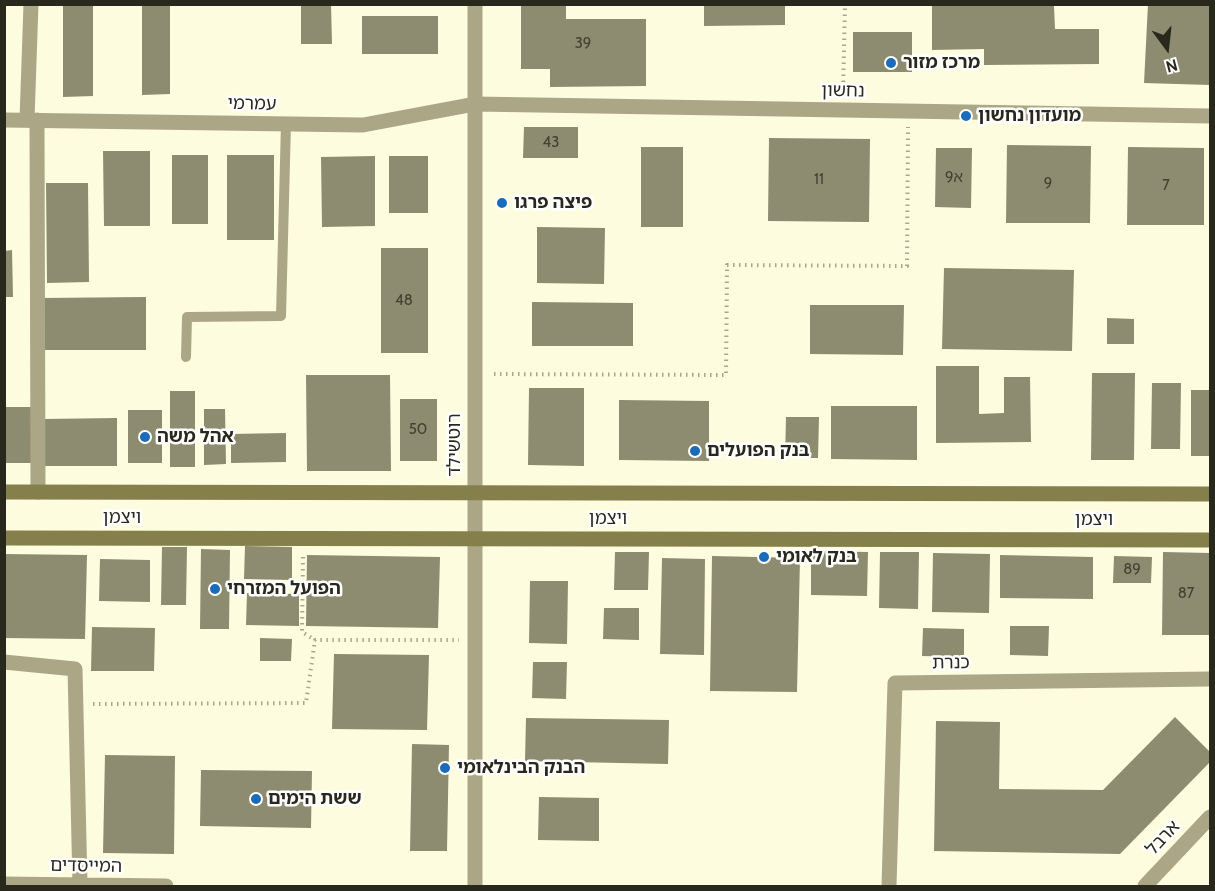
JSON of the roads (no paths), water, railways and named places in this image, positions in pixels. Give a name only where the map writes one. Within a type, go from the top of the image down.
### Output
[{"type":"main road","name":"ויצמן","points":[[4,492],[1210,494]]},
{"type":"main road","name":"ויצמן","points":[[4,537],[1210,540]]},
{"type":"street","points":[[31,4],[38,492]]},
{"type":"street","name":"רוטשילד","points":[[475,4],[475,886]]},
{"type":"street","name":"עמרמי","points":[[4,120],[363,125],[475,104]]},
{"type":"street","name":"נחשון","points":[[475,104],[1210,116]]},
{"type":"street","points":[[4,662],[75,669],[78,704],[80,885]]},
{"type":"street","name":"כנרת","points":[[889,886],[895,683],[1210,679]]},
{"type":"street","name":"ארבל","points":[[1145,886],[1210,817]]},
{"type":"street","name":"המייסדים","points":[[4,884],[166,886]]},
{"type":"lane","points":[[186,357],[188,317],[281,316],[286,123]]},
{"type":"place","name":"מרכז מזור","points":[[891,63]]},
{"type":"place","name":"מועדון נחשון","points":[[966,116]]},
{"type":"place","name":"פיצה פרגו","points":[[502,203]]},
{"type":"place","name":"אהל משה","points":[[145,437]]},
{"type":"place","name":"בנק הפועלים","points":[[695,451]]},
{"type":"place","name":"בנק לאומי","points":[[764,557]]},
{"type":"place","name":"הפועל המזרחי","points":[[215,589]]},
{"type":"place","name":"הבנק הבינלאומי","points":[[445,768]]},
{"type":"place","name":"ששת הימים","points":[[256,799]]}]
